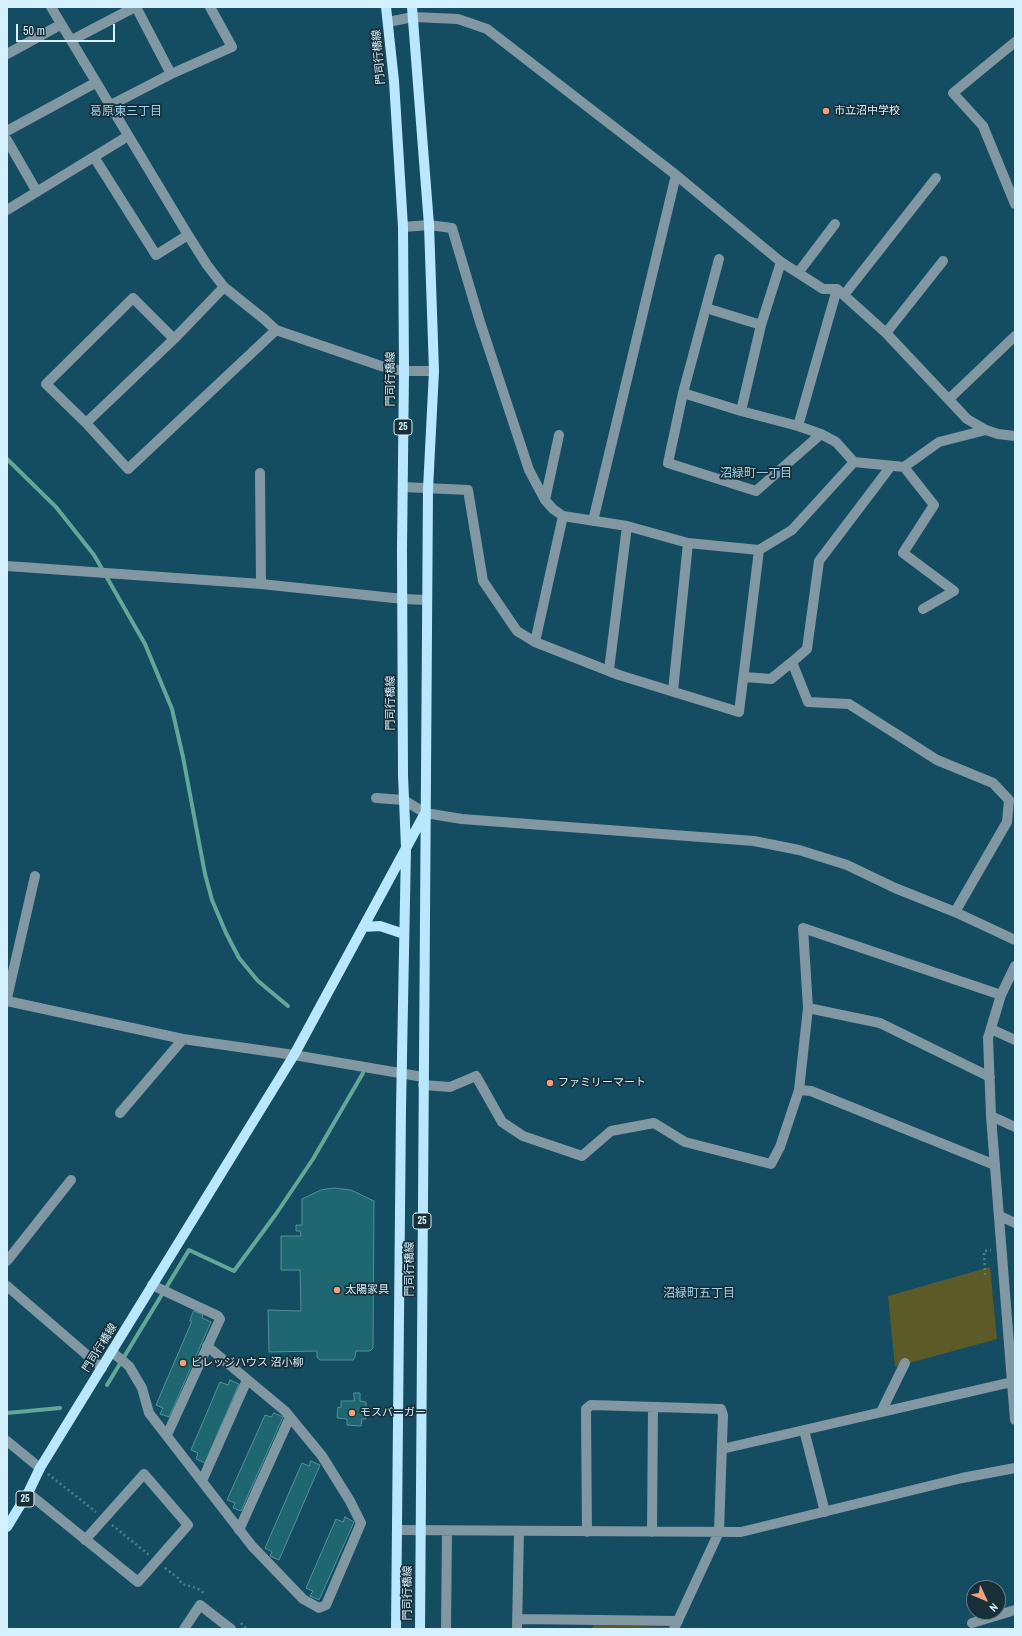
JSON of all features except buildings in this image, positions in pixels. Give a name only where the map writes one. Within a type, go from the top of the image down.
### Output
[{"type":"main road","name":"門司行橋線","points":[[386,7],[394,81],[403,226],[404,371],[402,487],[404,800],[406,848],[396,1629]]},
{"type":"main road","name":"門司行橋線","points":[[413,12],[429,225],[434,371],[428,489],[420,1629]]},
{"type":"main road","name":"門司行橋線","points":[[7,1527],[28,1493],[40,1468],[102,1368],[115,1354],[156,1287],[294,1055],[425,813]]},
{"type":"main road","points":[[363,927],[381,926],[404,934]]},
{"type":"street","points":[[51,7],[60,25],[72,40],[109,106],[188,235],[207,265],[224,287],[276,330],[387,368],[404,371],[434,371]]},
{"type":"street","points":[[72,40],[136,7],[171,74]]},
{"type":"street","points":[[109,106],[171,74],[232,47],[210,7]]},
{"type":"street","points":[[388,22],[413,12],[458,19],[487,29],[676,175],[781,262],[823,289],[841,292],[886,333],[968,419],[986,430],[998,434],[1015,436]]},
{"type":"street","points":[[7,54],[60,25]]},
{"type":"street","points":[[1015,42],[953,93],[983,126],[1015,204]]},
{"type":"street","points":[[7,131],[95,82]]},
{"type":"street","points":[[7,210],[128,136]]},
{"type":"street","points":[[7,140],[37,192]]},
{"type":"street","points":[[94,157],[156,255],[188,235]]},
{"type":"street","points":[[593,521],[676,175]]},
{"type":"street","points":[[798,426],[841,292],[936,178]]},
{"type":"street","points":[[798,273],[835,224]]},
{"type":"street","points":[[403,226],[429,225],[452,228],[480,322],[529,470],[545,500],[553,509],[563,516],[627,526],[688,543],[759,550],[792,530],[854,462]]},
{"type":"street","points":[[719,259],[684,393],[668,463],[756,491],[821,434]]},
{"type":"street","points":[[886,333],[943,261]]},
{"type":"street","points":[[740,411],[761,325],[781,262]]},
{"type":"street","points":[[86,423],[174,339],[224,287]]},
{"type":"street","points":[[174,339],[133,298],[46,384],[86,423],[128,469],[276,330]]},
{"type":"street","points":[[706,308],[761,325]]},
{"type":"street","points":[[949,400],[1015,336]]},
{"type":"street","points":[[684,393],[821,434],[836,442],[854,462],[904,467],[939,442],[986,430]]},
{"type":"street","points":[[545,500],[559,435]]},
{"type":"street","points":[[744,677],[771,679],[807,649],[819,561],[891,466]]},
{"type":"street","points":[[904,467],[934,505],[903,553],[954,591],[923,609]]},
{"type":"street","points":[[260,473],[261,584]]},
{"type":"street","points":[[402,487],[468,490],[483,581],[517,631],[535,642],[608,670],[739,712],[759,550]]},
{"type":"street","points":[[535,642],[563,516]]},
{"type":"street","points":[[608,670],[627,526]]},
{"type":"street","points":[[673,691],[688,543]]},
{"type":"street","points":[[7,566],[261,584],[403,599],[427,600]]},
{"type":"street","points":[[792,662],[808,702],[849,704],[937,760],[993,783],[1009,800],[1007,822],[955,912]]},
{"type":"street","points":[[376,798],[404,800],[425,813],[462,819],[754,841],[799,850],[847,865],[894,888],[955,912],[1015,940]]},
{"type":"street","points":[[7,998],[35,876]]},
{"type":"street","points":[[7,1001],[183,1039],[294,1055],[402,1074],[423,1081],[450,1087],[476,1076],[502,1122],[523,1136],[582,1156],[611,1131],[654,1123],[685,1142],[771,1164],[780,1147],[799,1090],[808,1008],[803,928],[1001,995]]},
{"type":"street","points":[[1015,966],[1001,995],[988,1038],[991,1116],[995,1165],[1011,1312],[1013,1361],[1012,1382],[1015,1420]]},
{"type":"street","points":[[808,1008],[880,1023],[990,1077]]},
{"type":"street","points":[[990,1029],[1015,1040]]},
{"type":"street","points":[[120,1113],[183,1039]]},
{"type":"street","points":[[799,1090],[811,1091],[995,1165]]},
{"type":"street","points":[[991,1116],[1015,1127]]},
{"type":"street","points":[[7,1261],[71,1180]]},
{"type":"street","points":[[1000,1216],[1015,1223]]},
{"type":"street","points":[[7,1286],[102,1368]]},
{"type":"street","points":[[156,1287],[218,1316],[220,1319],[167,1435]]},
{"type":"street","points":[[115,1354],[127,1364],[142,1388],[149,1413],[239,1530],[252,1546],[303,1599],[319,1608],[326,1604],[361,1523],[350,1501],[322,1456],[285,1411],[207,1346]]},
{"type":"street","points":[[881,1412],[905,1363]]},
{"type":"street","points":[[202,1481],[247,1380]]},
{"type":"street","points":[[722,1449],[1012,1382]]},
{"type":"street","points":[[519,1531],[517,1624],[676,1625],[719,1532],[724,1415],[721,1409],[590,1405],[586,1409],[587,1532]]},
{"type":"street","points":[[652,1532],[653,1407]]},
{"type":"street","points":[[239,1530],[290,1418]]},
{"type":"street","points":[[804,1430],[824,1512]]},
{"type":"street","points":[[7,1441],[40,1468]]},
{"type":"street","points":[[397,1530],[741,1532],[962,1478],[1015,1468]]},
{"type":"street","points":[[28,1493],[85,1540],[138,1582],[188,1525],[144,1474],[85,1540]]},
{"type":"street","points":[[446,1629],[447,1531]]},
{"type":"street","points":[[184,1629],[200,1605],[231,1629]]},
{"type":"street","points":[[972,1623],[1015,1610]]},
{"type":"path","points":[[985,1275],[984,1251],[993,1250]]},
{"type":"shaded area","points":[[990,1267],[997,1339],[895,1367],[888,1296]]},
{"type":"shaded area","points":[[594,1625],[670,1627],[671,1629],[591,1629]]},
{"type":"waterway","points":[[7,459],[56,507],[94,555],[145,644],[172,709],[183,757],[205,874],[212,900],[226,933],[239,958],[258,981],[288,1006]]},
{"type":"waterway","points":[[107,1385],[189,1250],[234,1271],[276,1214],[313,1159],[363,1073]]},
{"type":"waterway","points":[[7,1413],[60,1408]]},
{"type":"place","name":"市立沼中学校","points":[[826,111]]},
{"type":"place","name":"ファミリーマート","points":[[550,1083]]},
{"type":"place","name":"太陽家具","points":[[337,1290]]},
{"type":"place","name":"ビレッジハウス 沼小柳","points":[[183,1363]]},
{"type":"place","name":"モスバーガー","points":[[352,1413]]},
{"type":"district","name":"葛原東三丁目","points":[[126,112]]},
{"type":"district","name":"沼緑町一丁目","points":[[756,474]]},
{"type":"district","name":"沼緑町五丁目","points":[[699,1294]]}]
